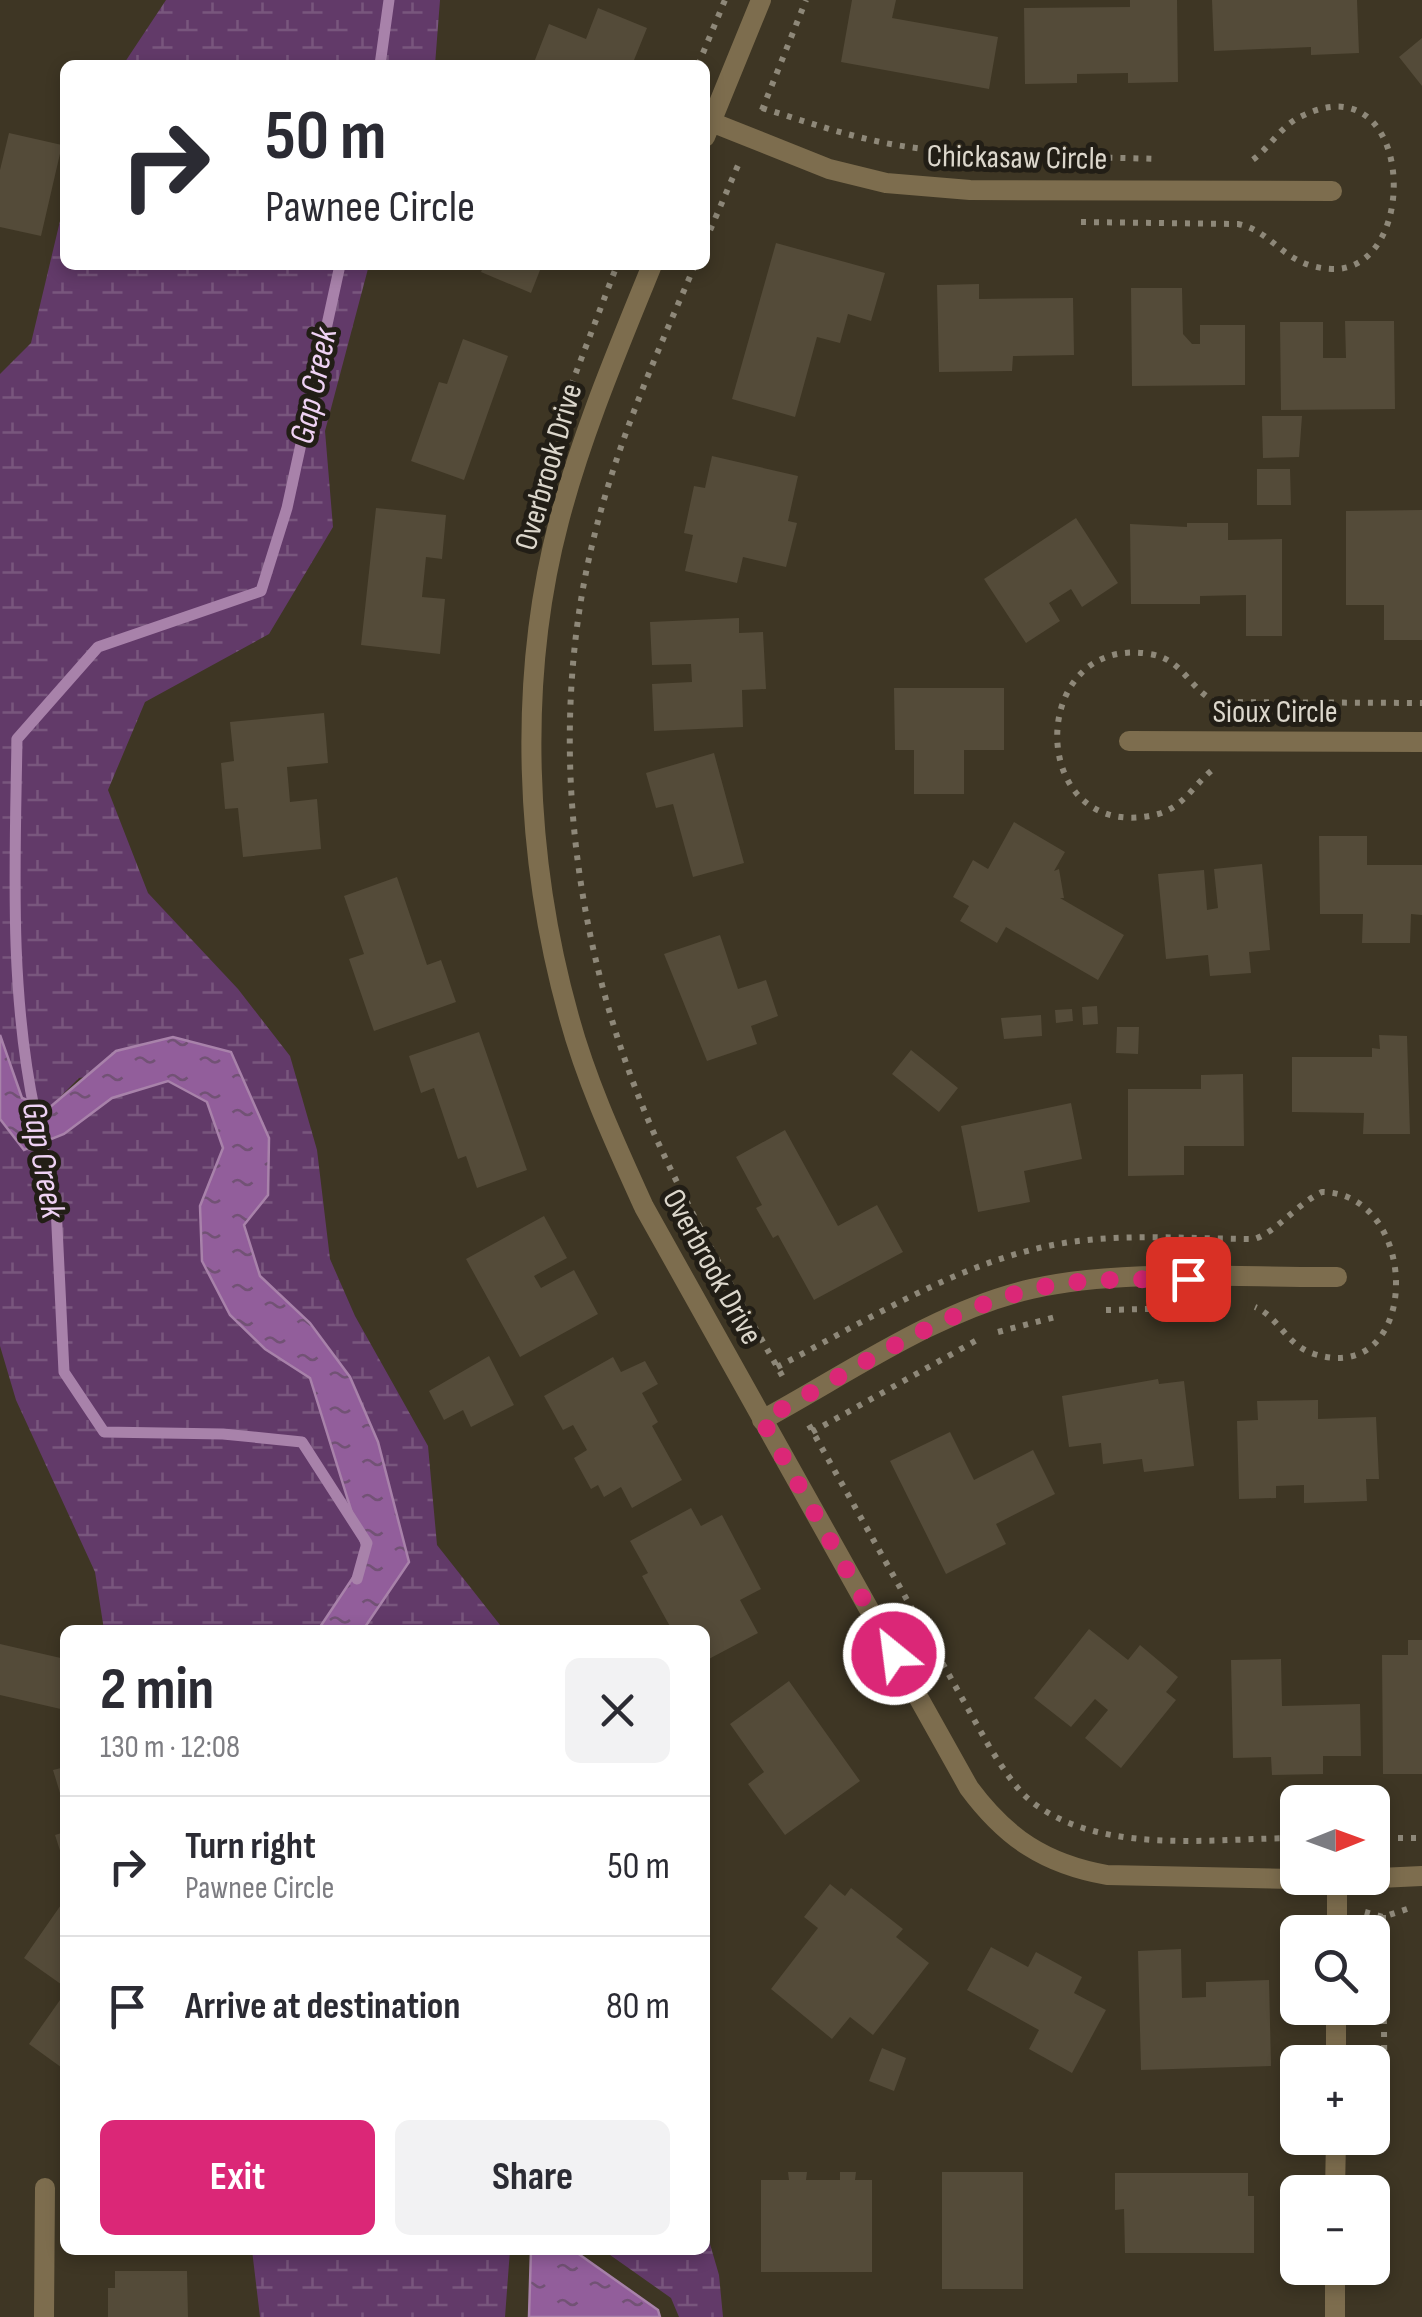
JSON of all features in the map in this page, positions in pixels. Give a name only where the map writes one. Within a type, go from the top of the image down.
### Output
[{"type":"street","points":[[710,125],[761,0]]},
{"type":"street","name":"Chickasaw Circle","points":[[710,131],[886,183],[970,190],[1332,192]]},
{"type":"street","name":"Overbrook Drive","points":[[650,270],[592,415],[558,525],[537,658],[533,743],[536,845],[546,920],[569,1018],[605,1122],[644,1207],[970,1788],[1014,1839],[1074,1869],[1107,1874],[1280,1879]]},
{"type":"street","name":"Sioux Circle","points":[[1129,741],[1422,742]]},
{"type":"street","points":[[762,1420],[956,1315],[1027,1290],[1077,1281],[1337,1277]]},
{"type":"street","name":"Overbrook Drive","points":[[1390,1878],[1422,1876]]},
{"type":"street","points":[[1337,1895],[1337,1915]]},
{"type":"street","points":[[44,2317],[45,2188]]},
{"type":"street","points":[[1335,2285],[1335,2317]]},
{"type":"path","points":[[700,60],[725,0]]},
{"type":"path","points":[[545,454],[566,388],[615,270]]},
{"type":"path","points":[[693,270],[641,390],[592,544],[575,635],[571,778],[582,892],[602,985],[623,1054],[662,1152],[796,1402],[990,1748],[1016,1787],[1036,1806],[1060,1820],[1116,1835],[1280,1838]]},
{"type":"path","points":[[1390,1838],[1422,1838]]},
{"type":"path","points":[[1337,1904],[1378,1915]]},
{"type":"path","points":[[1385,1915],[1419,1905]]},
{"type":"green space","points":[[166,0],[440,0],[435,60],[126,60]]},
{"type":"green space","points":[[60,221],[60,270],[368,270],[325,431],[333,527],[269,634],[145,702],[108,790],[148,893],[238,989],[290,1056],[317,1150],[330,1259],[355,1316],[428,1446],[437,1545],[500,1625],[366,1625],[409,1562],[393,1508],[310,1323],[260,1276],[244,1225],[268,1195],[231,1053],[79,1078],[49,1108],[22,1098],[0,1035],[0,374],[31,343]]},
{"type":"green space","points":[[168,1081],[207,1102],[223,1148],[200,1206],[265,1349],[310,1378],[366,1558],[321,1625],[103,1625],[95,1572],[16,1400],[0,1346],[0,1119],[25,1150],[64,1134],[111,1098]]},
{"type":"green space","points":[[710,2244],[719,2275],[723,2317],[679,2317],[671,2298],[610,2255],[710,2255]]},
{"type":"green space","points":[[253,2255],[510,2255],[505,2317],[260,2317]]},
{"type":"water","points":[[0,1035],[22,1098],[49,1108],[116,1051],[173,1037],[231,1052],[269,1138],[268,1195],[244,1225],[260,1276],[310,1323],[350,1377],[378,1442],[409,1562],[366,1625],[321,1625],[366,1558],[310,1378],[265,1349],[230,1315],[202,1261],[200,1206],[223,1148],[207,1102],[168,1081],[112,1098],[64,1134],[24,1150],[0,1119]]},
{"type":"water","points":[[531,2255],[580,2255],[658,2310],[660,2317],[529,2317]]},
{"type":"building","points":[[852,0],[896,0],[892,18],[998,37],[989,89],[841,62]]},
{"type":"building","points":[[1130,0],[1177,0],[1178,82],[1128,83],[1128,73],[1077,74],[1077,83],[1025,84],[1024,8],[1130,7]]},
{"type":"building","points":[[1212,0],[1357,0],[1359,53],[1311,55],[1311,47],[1214,51]]},
{"type":"building","points":[[598,8],[647,28],[634,60],[535,60],[549,24],[586,39]]},
{"type":"building","points":[[1422,38],[1422,86],[1399,57]]},
{"type":"building","points":[[9,133],[60,145],[41,236],[0,227],[0,170]]},
{"type":"building","points":[[776,243],[885,273],[871,321],[848,314],[840,343],[817,337],[795,417],[732,399]]},
{"type":"building","points":[[482,270],[540,270],[531,293]]},
{"type":"building","points":[[979,284],[979,299],[1073,298],[1074,355],[1013,356],[1012,371],[939,372],[937,285]]},
{"type":"building","points":[[1131,288],[1182,288],[1183,334],[1192,344],[1200,344],[1200,325],[1245,325],[1245,385],[1132,386]]},
{"type":"building","points":[[1345,321],[1394,321],[1395,409],[1281,410],[1280,322],[1323,322],[1323,358],[1346,358]]},
{"type":"building","points":[[463,339],[508,356],[464,480],[411,461],[439,382],[447,384]]},
{"type":"building","points":[[1262,416],[1302,416],[1299,457],[1263,458]]},
{"type":"building","points":[[712,456],[798,476],[788,521],[797,523],[786,567],[743,557],[737,583],[685,571],[693,535],[684,533],[694,486],[705,488]]},
{"type":"building","points":[[1257,469],[1290,469],[1291,505],[1257,505]]},
{"type":"building","points":[[376,508],[446,515],[442,559],[426,557],[422,597],[445,599],[440,654],[361,645]]},
{"type":"building","points":[[1422,510],[1422,640],[1384,640],[1384,605],[1346,605],[1346,511]]},
{"type":"building","points":[[1076,518],[1118,583],[1082,607],[1071,589],[1049,603],[1060,621],[1026,643],[984,579]]},
{"type":"building","points":[[1187,523],[1228,523],[1228,540],[1282,539],[1282,636],[1246,636],[1246,595],[1200,596],[1200,604],[1131,604],[1130,524],[1187,527]]},
{"type":"building","points":[[739,618],[739,633],[763,632],[766,689],[742,690],[743,727],[654,731],[652,684],[692,682],[691,664],[652,665],[650,622]]},
{"type":"building","points":[[894,688],[1004,688],[1004,750],[964,750],[964,794],[914,794],[914,750],[895,750]]},
{"type":"building","points":[[324,713],[328,763],[287,767],[290,802],[317,799],[321,849],[243,857],[238,808],[225,809],[221,763],[234,761],[230,722]]},
{"type":"building","points":[[714,753],[744,863],[693,877],[673,804],[656,808],[646,773]]},
{"type":"building","points":[[1014,822],[1065,852],[1054,871],[1059,869],[1064,898],[1060,898],[1124,935],[1098,980],[1006,927],[997,943],[960,921],[969,906],[953,897],[973,860],[988,869]]},
{"type":"building","points":[[1319,836],[1367,836],[1367,865],[1422,865],[1422,915],[1411,914],[1410,943],[1362,943],[1363,914],[1320,914]]},
{"type":"building","points":[[1262,864],[1270,950],[1249,952],[1251,973],[1210,976],[1208,955],[1166,959],[1158,874],[1204,870],[1207,910],[1218,908],[1214,869]]},
{"type":"building","points":[[397,877],[427,965],[441,960],[456,1002],[374,1031],[349,959],[364,954],[344,896]]},
{"type":"building","points":[[720,935],[738,989],[766,980],[778,1016],[751,1026],[757,1044],[707,1061],[664,954]]},
{"type":"building","points":[[1097,1006],[1098,1024],[1083,1025],[1082,1007]]},
{"type":"building","points":[[1072,1009],[1073,1021],[1056,1023],[1055,1010]]},
{"type":"building","points":[[1041,1015],[1042,1036],[1004,1039],[1001,1018]]},
{"type":"building","points":[[1117,1027],[1139,1027],[1138,1054],[1116,1053]]},
{"type":"building","points":[[479,1032],[527,1170],[477,1188],[466,1156],[458,1159],[434,1088],[421,1093],[409,1056]]},
{"type":"building","points":[[1379,1035],[1407,1036],[1410,1134],[1363,1134],[1364,1113],[1292,1112],[1292,1057],[1372,1057],[1372,1048],[1380,1049]]},
{"type":"building","points":[[911,1050],[958,1088],[939,1112],[892,1074]]},
{"type":"building","points":[[1243,1074],[1244,1146],[1184,1146],[1184,1175],[1128,1176],[1128,1089],[1201,1089],[1201,1075]]},
{"type":"building","points":[[1071,1103],[1082,1159],[1024,1171],[1030,1202],[978,1212],[961,1126]]},
{"type":"building","points":[[785,1130],[838,1226],[877,1205],[903,1252],[814,1300],[778,1235],[773,1238],[756,1208],[762,1205],[736,1157]]},
{"type":"building","points":[[544,1216],[567,1258],[534,1276],[541,1288],[574,1270],[598,1314],[520,1357],[466,1259]]},
{"type":"building","points":[[489,1356],[514,1405],[471,1427],[463,1410],[444,1420],[429,1391]]},
{"type":"building","points":[[613,1357],[621,1372],[645,1361],[658,1384],[642,1393],[658,1422],[652,1426],[682,1480],[632,1508],[621,1487],[604,1497],[598,1485],[591,1489],[574,1458],[587,1450],[573,1425],[563,1430],[544,1396]]},
{"type":"building","points":[[1158,1379],[1159,1384],[1184,1381],[1194,1466],[1144,1472],[1142,1459],[1103,1464],[1101,1443],[1069,1447],[1062,1396]]},
{"type":"building","points":[[1318,1400],[1318,1419],[1376,1417],[1379,1479],[1366,1479],[1367,1501],[1304,1503],[1304,1485],[1276,1486],[1276,1498],[1239,1499],[1237,1421],[1258,1420],[1257,1401]]},
{"type":"building","points":[[950,1432],[974,1480],[1033,1450],[1055,1494],[996,1524],[1006,1544],[946,1574],[890,1461]]},
{"type":"building","points":[[691,1508],[701,1526],[722,1515],[761,1589],[740,1600],[758,1633],[710,1658],[710,1625],[669,1625],[642,1576],[648,1573],[630,1541]]},
{"type":"building","points":[[1089,1629],[1128,1660],[1140,1645],[1178,1677],[1166,1692],[1176,1700],[1121,1768],[1085,1738],[1108,1710],[1095,1699],[1071,1727],[1034,1698]]},
{"type":"building","points":[[1408,1640],[1422,1640],[1422,1774],[1383,1774],[1382,1655],[1408,1655]]},
{"type":"building","points":[[0,1644],[60,1658],[60,1709],[0,1695]]},
{"type":"building","points":[[1281,1659],[1282,1706],[1360,1704],[1361,1756],[1323,1756],[1323,1774],[1272,1775],[1271,1757],[1233,1758],[1231,1660]]},
{"type":"building","points":[[789,1681],[860,1781],[785,1835],[748,1784],[764,1772],[730,1724]]},
{"type":"building","points":[[60,1768],[60,1793],[53,1770]]},
{"type":"building","points":[[830,1884],[845,1896],[851,1888],[903,1929],[896,1937],[929,1963],[873,2035],[850,2017],[832,2039],[771,1989],[818,1928],[804,1917]]},
{"type":"building","points":[[60,1906],[60,1983],[24,1958]]},
{"type":"building","points":[[991,1947],[1028,1967],[1036,1952],[1082,1977],[1074,1993],[1106,2010],[1072,2073],[1029,2049],[1039,2030],[967,1990]]},
{"type":"building","points":[[1181,1949],[1182,1998],[1206,1997],[1206,1982],[1269,1980],[1271,2066],[1141,2070],[1138,1951]]},
{"type":"building","points":[[60,2000],[60,2066],[29,2044]]},
{"type":"building","points":[[882,2048],[906,2058],[894,2091],[869,2081]]},
{"type":"building","points":[[788,2172],[807,2172],[806,2180],[840,2180],[840,2172],[856,2172],[855,2180],[872,2180],[872,2272],[761,2272],[761,2180],[789,2180]]},
{"type":"building","points":[[942,2172],[1023,2172],[1023,2289],[942,2289]]},
{"type":"building","points":[[1115,2173],[1248,2173],[1248,2196],[1254,2196],[1254,2253],[1125,2253],[1124,2209],[1115,2210]]},
{"type":"building","points":[[115,2271],[187,2271],[188,2317],[108,2317],[108,2288],[115,2288]]},
{"type":"waterway","name":"Gap Creek","points":[[381,60],[389,0]]},
{"type":"waterway","name":"Gap Creek","points":[[35,1113],[17,974],[17,739],[98,647],[261,591],[287,508],[339,270]]},
{"type":"waterway","name":"Gap Creek","points":[[39,1131],[56,1206],[64,1372],[104,1432],[223,1434],[302,1442],[367,1543],[357,1579]]},
{"type":"route","points":[[894,1654],[762,1420],[956,1315],[1027,1290],[1077,1281],[1188,1279]]}]
